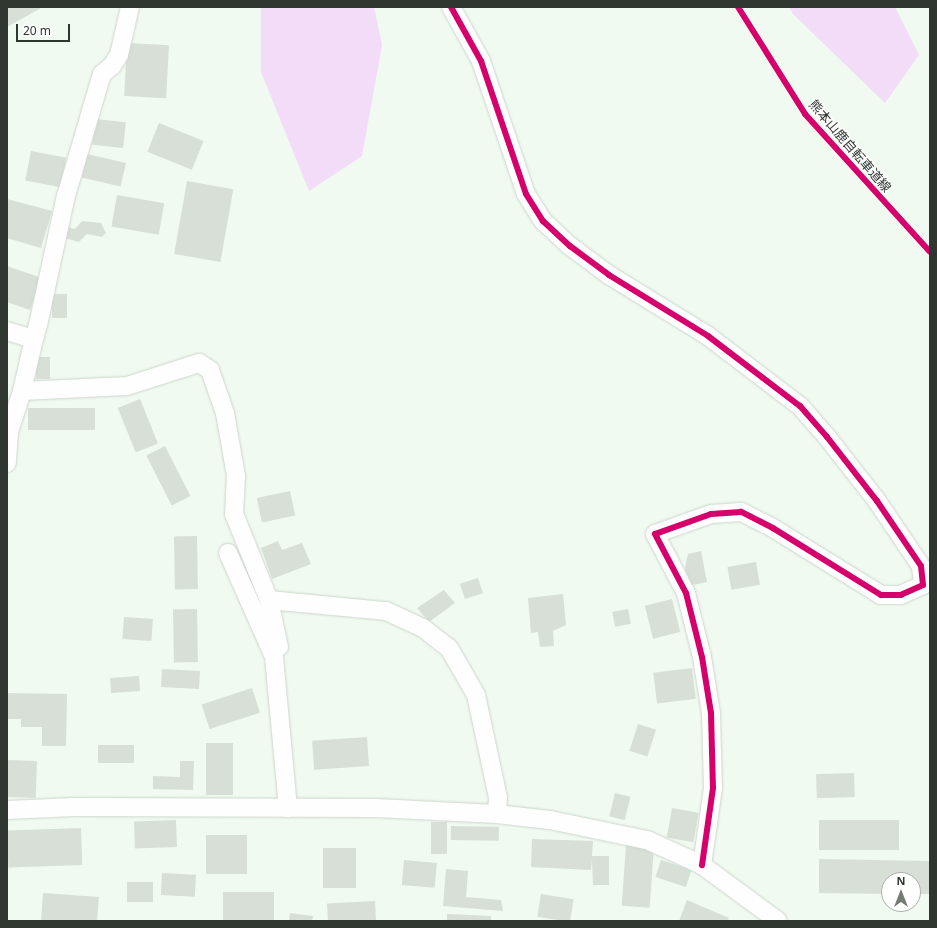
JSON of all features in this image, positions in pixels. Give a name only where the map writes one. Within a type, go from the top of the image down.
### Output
[{"type":"street","points":[[7,463],[9,432],[22,391],[38,325],[66,196],[102,74],[112,66],[119,55],[130,7]]},
{"type":"street","points":[[451,7],[481,61],[526,194],[543,221],[570,246],[609,275],[708,336],[800,406],[827,436],[878,501],[921,566],[923,585],[901,595],[881,595],[773,528],[741,512],[711,514],[655,534],[686,593],[702,657],[711,713],[713,788],[702,865]]},
{"type":"street","points":[[7,331],[34,339]]},
{"type":"street","points":[[22,391],[127,386],[199,363],[210,370],[225,413],[236,476],[234,514],[269,600],[280,652],[274,656]]},
{"type":"street","points":[[228,553],[274,656],[288,808]]},
{"type":"street","points":[[269,600],[386,611],[424,628],[449,648],[476,695],[498,798],[497,814]]},
{"type":"street","points":[[7,810],[74,807],[376,808],[497,814],[550,820],[647,840],[702,865],[778,921]]},
{"type":"shaded area","points":[[261,7],[374,7],[382,45],[362,156],[309,191],[261,72]]},
{"type":"shaded area","points":[[789,7],[895,7],[919,55],[885,103],[793,14]]},
{"type":"building","points":[[7,7],[43,7],[7,27]]},
{"type":"building","points":[[127,43],[169,45],[166,98],[124,96]]},
{"type":"building","points":[[95,119],[126,122],[123,148],[92,145]]},
{"type":"building","points":[[159,123],[204,141],[192,170],[147,152]]},
{"type":"building","points":[[31,151],[66,158],[61,187],[25,180]]},
{"type":"building","points":[[87,154],[126,163],[121,186],[82,177]]},
{"type":"building","points":[[187,181],[233,189],[220,262],[174,254]]},
{"type":"building","points":[[117,195],[164,203],[159,235],[111,227]]},
{"type":"building","points":[[7,199],[52,211],[41,248],[7,238]]},
{"type":"building","points":[[82,221],[101,223],[106,233],[102,237],[87,234],[79,242],[61,237],[64,226],[75,229]]},
{"type":"building","points":[[7,266],[42,278],[30,310],[7,302]]},
{"type":"building","points":[[52,294],[67,294],[67,318],[52,318]]},
{"type":"building","points":[[36,357],[50,357],[50,379],[36,379]]},
{"type":"building","points":[[140,399],[158,444],[136,452],[118,408]]},
{"type":"building","points":[[28,408],[95,408],[95,430],[28,430]]},
{"type":"building","points":[[165,446],[190,496],[172,505],[146,456]]},
{"type":"building","points":[[290,491],[295,515],[262,523],[257,498]]},
{"type":"building","points":[[174,536],[197,536],[198,589],[175,589]]},
{"type":"building","points":[[278,541],[282,550],[302,543],[311,564],[272,579],[261,548]]},
{"type":"building","points":[[701,551],[707,582],[688,586],[685,568],[688,554]]},
{"type":"building","points":[[756,562],[760,585],[731,590],[727,567]]},
{"type":"building","points":[[478,578],[483,593],[465,599],[460,584]]},
{"type":"building","points":[[444,590],[455,603],[429,622],[417,608]]},
{"type":"building","points":[[563,594],[566,625],[553,631],[554,646],[540,647],[538,632],[531,633],[528,598]]},
{"type":"building","points":[[672,599],[680,632],[653,639],[645,606]]},
{"type":"building","points":[[173,609],[197,609],[198,662],[174,662]]},
{"type":"building","points":[[628,609],[631,624],[615,627],[612,612]]},
{"type":"building","points":[[124,617],[153,619],[151,641],[122,639]]},
{"type":"building","points":[[692,668],[696,699],[657,704],[653,673]]},
{"type":"building","points":[[162,669],[200,671],[199,689],[161,687]]},
{"type":"building","points":[[139,676],[140,691],[111,693],[110,678]]},
{"type":"building","points":[[252,688],[260,713],[210,729],[202,704]]},
{"type":"building","points":[[7,693],[67,694],[66,746],[42,746],[42,727],[21,727],[21,719],[7,719]]},
{"type":"building","points":[[638,724],[656,730],[647,757],[629,751]]},
{"type":"building","points":[[367,737],[369,766],[314,770],[312,741]]},
{"type":"building","points":[[206,743],[233,743],[233,795],[206,795]]},
{"type":"building","points":[[98,745],[134,745],[134,763],[98,763]]},
{"type":"building","points":[[7,760],[37,761],[36,798],[7,797]]},
{"type":"building","points":[[180,761],[194,761],[193,790],[153,789],[153,776],[180,777]]},
{"type":"building","points":[[854,773],[855,797],[817,798],[816,774]]},
{"type":"building","points":[[615,793],[631,797],[625,820],[609,816]]},
{"type":"building","points":[[672,808],[699,813],[693,842],[667,838]]},
{"type":"building","points":[[176,820],[177,847],[135,848],[134,821]]},
{"type":"building","points":[[819,820],[899,820],[899,850],[819,850]]},
{"type":"building","points":[[431,822],[447,822],[447,854],[431,854]]},
{"type":"building","points":[[451,826],[499,827],[499,841],[451,840]]},
{"type":"building","points":[[81,828],[82,865],[8,868],[7,831]]},
{"type":"building","points":[[206,835],[247,835],[247,874],[206,874]]},
{"type":"building","points":[[532,839],[593,841],[592,856],[609,856],[609,885],[593,885],[592,859],[591,870],[531,867]]},
{"type":"building","points":[[626,845],[654,847],[650,908],[622,906]]},
{"type":"building","points":[[323,848],[356,848],[356,888],[323,888]]},
{"type":"building","points":[[819,859],[930,861],[930,894],[921,894],[921,872],[881,872],[881,894],[819,893]]},
{"type":"building","points":[[404,860],[437,863],[435,888],[402,885]]},
{"type":"building","points":[[661,860],[691,870],[686,887],[655,877]]},
{"type":"building","points":[[446,869],[468,871],[466,897],[501,900],[503,911],[443,906]]},
{"type":"building","points":[[162,873],[196,875],[195,897],[161,895]]},
{"type":"building","points":[[127,882],[153,882],[153,902],[127,902]]},
{"type":"building","points":[[223,892],[274,892],[274,921],[223,921]]},
{"type":"building","points":[[43,893],[99,897],[97,921],[41,921]]},
{"type":"building","points":[[541,894],[574,899],[570,921],[537,917]]},
{"type":"building","points":[[687,900],[729,918],[727,921],[679,921]]},
{"type":"building","points":[[375,901],[376,921],[328,921],[327,904]]},
{"type":"building","points":[[290,913],[313,916],[312,921],[289,921]]},
{"type":"building","points":[[447,914],[491,916],[491,921],[447,921]]},
{"type":"cycle path","points":[[451,7],[481,61],[526,194],[543,221],[570,246],[609,275],[708,336],[800,406],[827,437],[877,501],[921,566],[923,585],[901,595],[881,595],[773,528],[741,512],[711,514],[655,534],[686,593],[702,657],[711,713],[713,788],[702,865]]},
{"type":"cycle path","name":"熊本山鹿自転車道線","points":[[738,7],[805,114],[930,252]]}]
